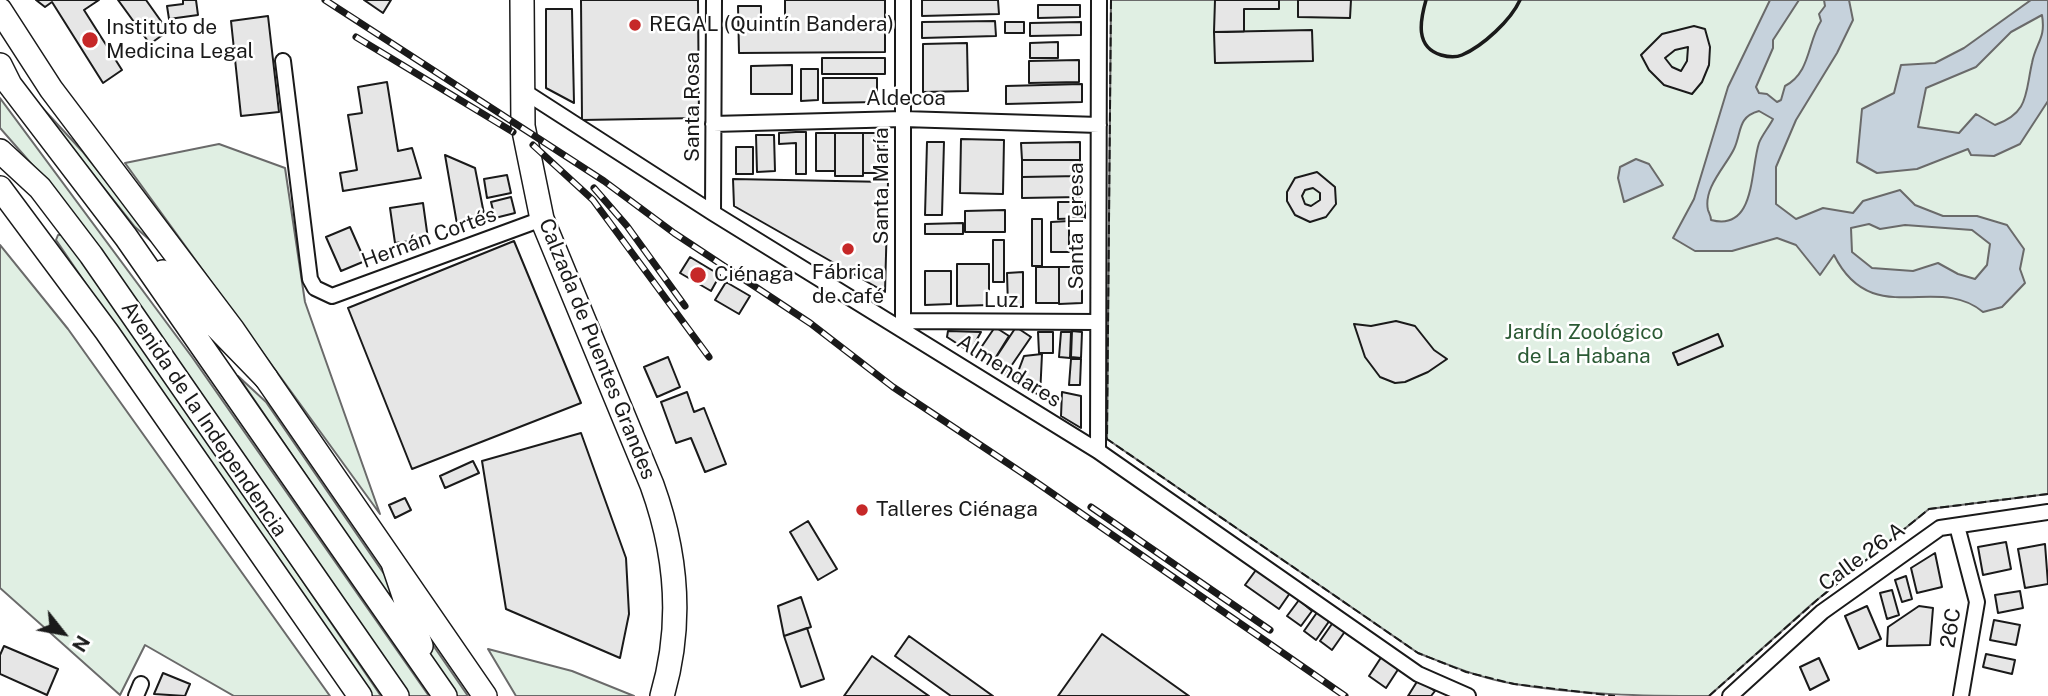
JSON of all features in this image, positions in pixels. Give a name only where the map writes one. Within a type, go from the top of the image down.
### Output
[{"type":"main road","name":"Calzada de Puentes Grandes","points":[[522,0],[523,126],[542,219],[665,521],[672,555],[676,613],[673,644],[662,696]]},
{"type":"main road","points":[[0,10],[51,89],[266,378],[485,696]]},
{"type":"main road","points":[[0,65],[10,85],[126,237],[445,696]]},
{"type":"main road","name":"Avenida de la Independencia","points":[[0,150],[40,188],[91,255],[397,696]]},
{"type":"main road","points":[[0,188],[107,332],[360,696]]},
{"type":"main road","points":[[126,237],[179,286],[266,378]]},
{"type":"main road","points":[[394,566],[431,676]]},
{"type":"street","name":"Santa Rosa","points":[[713,213],[714,0]]},
{"type":"street","name":"Santa María","points":[[903,0],[903,325]]},
{"type":"street","name":"Santa Teresa","points":[[1098,452],[1100,0]]},
{"type":"street","name":"Hernán Cortés","points":[[283,61],[310,279],[315,288],[331,296],[542,219]]},
{"type":"street","name":"Almendares","points":[[522,90],[713,213],[903,325],[1098,452],[1418,674],[1468,696]]},
{"type":"street","name":"Aldecoa","points":[[713,124],[903,119],[1099,125]]},
{"type":"street","name":"Luz","points":[[903,325],[1098,322]]},
{"type":"street","name":"Calle 26 A","points":[[1730,696],[1822,612],[1940,528],[2048,512]]},
{"type":"street","name":"26C","points":[[1957,526],[1977,602],[1961,696]]},
{"type":"green space","name":"Jardín Zoológico de La Habana","points":[[1111,0],[2048,0],[2048,494],[1929,509],[1812,604],[1709,696],[1612,694],[1539,688],[1490,679],[1418,653],[1107,439]]},
{"type":"green space","points":[[26,90],[82,151],[160,249],[135,227]]},
{"type":"green space","points":[[0,98],[192,357],[429,696],[408,696],[43,177],[0,128]]},
{"type":"green space","points":[[219,144],[285,168],[305,302],[380,514],[125,163]]},
{"type":"green space","points":[[58,235],[62,235],[122,316],[381,696],[367,696],[56,240]]},
{"type":"green space","points":[[0,245],[68,329],[330,696],[234,696],[145,645],[120,695],[0,588]]},
{"type":"green space","points":[[238,376],[266,402],[468,696],[457,696]]},
{"type":"green space","points":[[488,649],[572,671],[634,696],[516,696]]},
{"type":"shaded area","points":[[1770,0],[1799,0],[1773,40],[1773,48],[1756,87],[1759,93],[1767,94],[1777,102],[1781,100],[1785,86],[1800,73],[1804,65],[1821,21],[1819,14],[1825,6],[1824,0],[1849,0],[1853,20],[1837,53],[1796,120],[1776,167],[1776,204],[1796,219],[1823,208],[1853,213],[1863,201],[1900,190],[1915,205],[1943,216],[1977,216],[2007,225],[2024,249],[2020,269],[2025,283],[2002,307],[1983,312],[1965,301],[1946,297],[1886,296],[1867,290],[1849,278],[1834,255],[1820,275],[1796,245],[1777,238],[1732,251],[1695,251],[1673,238],[1694,199],[1728,87]],"holes":[[[1759,111],[1773,119],[1759,143],[1744,208],[1736,217],[1726,221],[1711,220],[1707,202],[1712,186],[1734,149],[1744,121]],[[1869,224],[1880,229],[1905,225],[1972,230],[1990,244],[1987,265],[1975,279],[1958,274],[1938,263],[1913,271],[1872,268],[1852,252],[1851,228]]]},
{"type":"shaded area","points":[[2031,0],[2048,0],[2048,101],[2020,144],[1994,156],[1971,155],[1968,149],[1917,169],[1877,173],[1857,162],[1862,109],[1894,93],[1901,65],[1935,63],[1964,48]],"holes":[[[2042,15],[2043,23],[2024,101],[2014,115],[1995,125],[1976,114],[1959,133],[1918,127],[1926,88],[1976,67],[2011,32]]]},
{"type":"shaded area","points":[[1636,159],[1649,164],[1663,185],[1624,202],[1618,178],[1620,167]]},
{"type":"building","name":"Instituto de Medicina Legal","points":[[36,0],[99,0],[84,10],[122,70],[103,83],[52,2],[45,7]]},
{"type":"building","name":"Instituto de Medicina Legal","points":[[118,0],[146,0],[168,31],[150,44]]},
{"type":"building","points":[[183,0],[196,0],[198,15],[169,19],[167,6],[183,4]]},
{"type":"building","points":[[364,0],[391,0],[383,13]]},
{"type":"building","points":[[581,0],[698,0],[699,118],[582,120]]},
{"type":"building","points":[[785,0],[885,0],[885,52],[739,53],[738,6],[761,6],[761,25],[785,24]]},
{"type":"building","points":[[922,0],[998,0],[999,14],[922,16]]},
{"type":"building","points":[[1215,0],[1279,0],[1279,9],[1244,9],[1244,32],[1214,32]]},
{"type":"building","points":[[1298,0],[1351,0],[1350,18],[1298,17]]},
{"type":"building","points":[[1038,5],[1080,5],[1080,17],[1038,18]]},
{"type":"building","points":[[546,9],[572,9],[574,103],[546,88]]},
{"type":"building","points":[[268,16],[279,112],[241,116],[231,21]]},
{"type":"building","points":[[995,21],[996,36],[922,38],[922,22]]},
{"type":"building","points":[[1005,22],[1024,22],[1024,33],[1005,33]]},
{"type":"building","points":[[1081,22],[1081,35],[1030,36],[1030,23]]},
{"type":"building","points":[[1694,26],[1705,29],[1710,47],[1709,65],[1702,82],[1692,94],[1664,85],[1649,70],[1641,55],[1662,34]],"holes":[[[1688,47],[1687,61],[1681,71],[1672,67],[1665,58],[1675,50]]]},
{"type":"building","points":[[1312,30],[1313,61],[1215,63],[1214,32]]},
{"type":"building","points":[[1058,42],[1058,58],[1030,58],[1030,43]]},
{"type":"building","points":[[967,43],[968,91],[923,92],[923,44]]},
{"type":"building","points":[[822,58],[885,58],[885,74],[822,74]]},
{"type":"building","points":[[1079,60],[1079,82],[1029,83],[1029,61]]},
{"type":"building","points":[[792,65],[792,94],[751,94],[751,66]]},
{"type":"building","points":[[801,69],[818,69],[818,100],[801,101]]},
{"type":"building","points":[[823,78],[877,78],[877,102],[823,103]]},
{"type":"building","points":[[387,82],[398,151],[412,148],[421,178],[343,191],[340,173],[357,170],[348,115],[362,113],[358,87]]},
{"type":"building","points":[[1082,84],[1082,102],[1006,104],[1006,86]]},
{"type":"building","points":[[806,132],[806,174],[796,174],[796,143],[779,144],[779,133]]},
{"type":"building","points":[[816,133],[835,133],[835,171],[816,171]]},
{"type":"building","points":[[835,133],[863,133],[863,176],[835,176]]},
{"type":"building","points":[[863,133],[884,133],[884,173],[863,173]]},
{"type":"building","points":[[756,135],[774,135],[775,171],[757,172]]},
{"type":"building","points":[[961,139],[1004,140],[1003,194],[960,193]]},
{"type":"building","points":[[927,142],[944,142],[942,215],[925,215]]},
{"type":"building","points":[[1080,142],[1080,160],[1022,160],[1021,143]]},
{"type":"building","points":[[736,147],[753,147],[753,174],[736,174]]},
{"type":"building","points":[[445,155],[475,168],[485,219],[457,224]]},
{"type":"building","points":[[1022,160],[1080,160],[1080,176],[1022,177]]},
{"type":"building","points":[[1317,172],[1335,187],[1336,204],[1326,217],[1310,222],[1295,215],[1287,201],[1287,192],[1295,178]],"holes":[[[1313,188],[1320,193],[1320,200],[1311,206],[1305,204],[1302,196],[1305,190]]]},
{"type":"building","points":[[507,175],[511,193],[487,198],[484,179]]},
{"type":"building","points":[[1080,176],[1080,197],[1022,198],[1022,177]]},
{"type":"building","name":"Fábrica de café","points":[[733,179],[888,182],[885,292],[734,206]]},
{"type":"building","points":[[511,197],[515,213],[495,218],[491,202]]},
{"type":"building","points":[[1058,202],[1085,202],[1085,218],[1058,219]]},
{"type":"building","points":[[423,203],[428,239],[395,243],[390,208]]},
{"type":"building","points":[[1005,210],[1005,232],[965,232],[965,211]]},
{"type":"building","points":[[1032,219],[1042,219],[1042,266],[1032,266]]},
{"type":"building","points":[[1069,221],[1069,252],[1051,252],[1051,222]]},
{"type":"building","points":[[963,223],[963,234],[925,234],[925,224]]},
{"type":"building","points":[[350,227],[365,261],[341,271],[326,237]]},
{"type":"building","points":[[993,240],[1004,240],[1004,282],[993,282]]},
{"type":"building","points":[[514,241],[581,403],[412,469],[348,308]]},
{"type":"building","points":[[690,257],[720,275],[711,291],[680,273]]},
{"type":"building","points":[[957,264],[989,264],[989,305],[957,306]]},
{"type":"building","points":[[1036,267],[1059,267],[1059,303],[1036,303]]},
{"type":"building","points":[[1059,267],[1082,267],[1082,303],[1059,304]]},
{"type":"building","points":[[925,271],[951,271],[951,304],[925,305]]},
{"type":"building","points":[[1023,272],[1023,307],[1008,307],[1007,273]]},
{"type":"building","points":[[726,282],[750,296],[739,314],[715,300]]},
{"type":"building","points":[[1396,321],[1415,326],[1434,350],[1447,359],[1428,372],[1405,382],[1395,383],[1380,377],[1365,357],[1354,324],[1371,326]]},
{"type":"building","points":[[995,327],[1009,336],[991,365],[976,355]]},
{"type":"building","points":[[1016,327],[1031,337],[1005,375],[991,365]]},
{"type":"building","points":[[948,331],[981,332],[970,352],[947,337]]},
{"type":"building","points":[[1072,331],[1082,332],[1081,358],[1071,357]]},
{"type":"building","points":[[1038,332],[1053,332],[1053,353],[1039,353]]},
{"type":"building","points":[[1061,332],[1071,332],[1070,358],[1059,357]]},
{"type":"building","points":[[1718,334],[1723,346],[1678,365],[1673,353]]},
{"type":"building","points":[[1042,354],[1040,396],[1015,380],[1024,356]]},
{"type":"building","points":[[668,357],[680,387],[657,397],[644,367]]},
{"type":"building","points":[[1071,359],[1081,359],[1080,385],[1069,385]]},
{"type":"building","points":[[687,392],[694,412],[704,408],[726,464],[705,472],[691,438],[676,443],[661,402]]},
{"type":"building","points":[[1062,392],[1081,396],[1081,428],[1061,416]]},
{"type":"building","points":[[581,433],[626,558],[629,614],[620,658],[506,609],[482,461]]},
{"type":"building","points":[[473,461],[479,473],[445,488],[440,476]]},
{"type":"building","points":[[405,498],[411,510],[395,518],[389,505]]},
{"type":"building","points":[[808,521],[837,569],[818,580],[790,532]]},
{"type":"building","points":[[2006,542],[2011,569],[1983,575],[1978,547]]},
{"type":"building","points":[[2045,544],[2048,584],[2025,588],[2018,549]]},
{"type":"building","points":[[1935,553],[1942,587],[1917,593],[1911,568]]},
{"type":"building","points":[[1256,570],[1290,593],[1279,609],[1245,585]]},
{"type":"building","points":[[1906,576],[1912,599],[1902,602],[1895,580]]},
{"type":"building","points":[[1892,590],[1899,615],[1887,619],[1880,593]]},
{"type":"building","points":[[2020,591],[2023,608],[1998,613],[1995,595]]},
{"type":"building","points":[[801,597],[811,627],[784,636],[778,606]]},
{"type":"building","points":[[1299,600],[1312,611],[1301,626],[1287,616]]},
{"type":"building","points":[[1867,606],[1881,639],[1859,649],[1845,616]]},
{"type":"building","points":[[1919,606],[1933,608],[1930,645],[1887,646],[1888,627]]},
{"type":"building","points":[[1318,611],[1330,620],[1316,640],[1304,631]]},
{"type":"building","points":[[1994,620],[2020,625],[2016,645],[1990,640]]},
{"type":"building","points":[[1334,621],[1346,630],[1332,650],[1320,641]]},
{"type":"building","points":[[807,628],[824,679],[801,687],[784,636]]},
{"type":"building","points":[[1102,634],[1189,696],[1058,696]]},
{"type":"building","points":[[909,636],[993,696],[951,696],[895,656]]},
{"type":"building","points":[[4,646],[58,669],[47,695],[0,674],[0,655]]},
{"type":"building","points":[[1986,654],[2015,660],[2012,674],[1983,667]]},
{"type":"building","points":[[872,656],[929,696],[844,696]]},
{"type":"building","points":[[1382,656],[1399,668],[1386,688],[1369,676]]},
{"type":"building","points":[[1819,658],[1829,680],[1810,690],[1800,667]]},
{"type":"building","points":[[163,673],[190,684],[185,696],[154,694]]},
{"type":"building","points":[[1418,680],[1435,691],[1431,696],[1408,696]]},
{"type":"railway","points":[[325,0],[604,181],[674,233],[810,323],[893,387],[1033,480],[1345,696]]},
{"type":"railway","points":[[356,37],[513,132]]},
{"type":"railway","points":[[533,145],[593,200],[709,357]]},
{"type":"railway","points":[[594,188],[627,226],[685,306]]},
{"type":"railway","points":[[1091,507],[1270,630]]},
{"type":"fence","points":[[1111,0],[1107,439],[1418,653],[1466,672],[1514,684],[1615,696]]},
{"type":"fence","points":[[1709,696],[1817,600],[1929,509],[2048,494]]},
{"type":"wall","points":[[1426,0],[1421,25],[1423,40],[1433,51],[1452,57],[1470,51],[1487,39],[1510,16],[1520,0]]},
{"type":"place","name":"REGAL (Quintín Bandera)","points":[[635,25]]},
{"type":"place","name":"Instituto de Medicina Legal","points":[[90,40]]},
{"type":"place","name":"Fábrica de café","points":[[848,249]]},
{"type":"place","name":"Ciénaga","points":[[698,275]]},
{"type":"place","name":"Talleres Ciénaga","points":[[862,510]]}]
